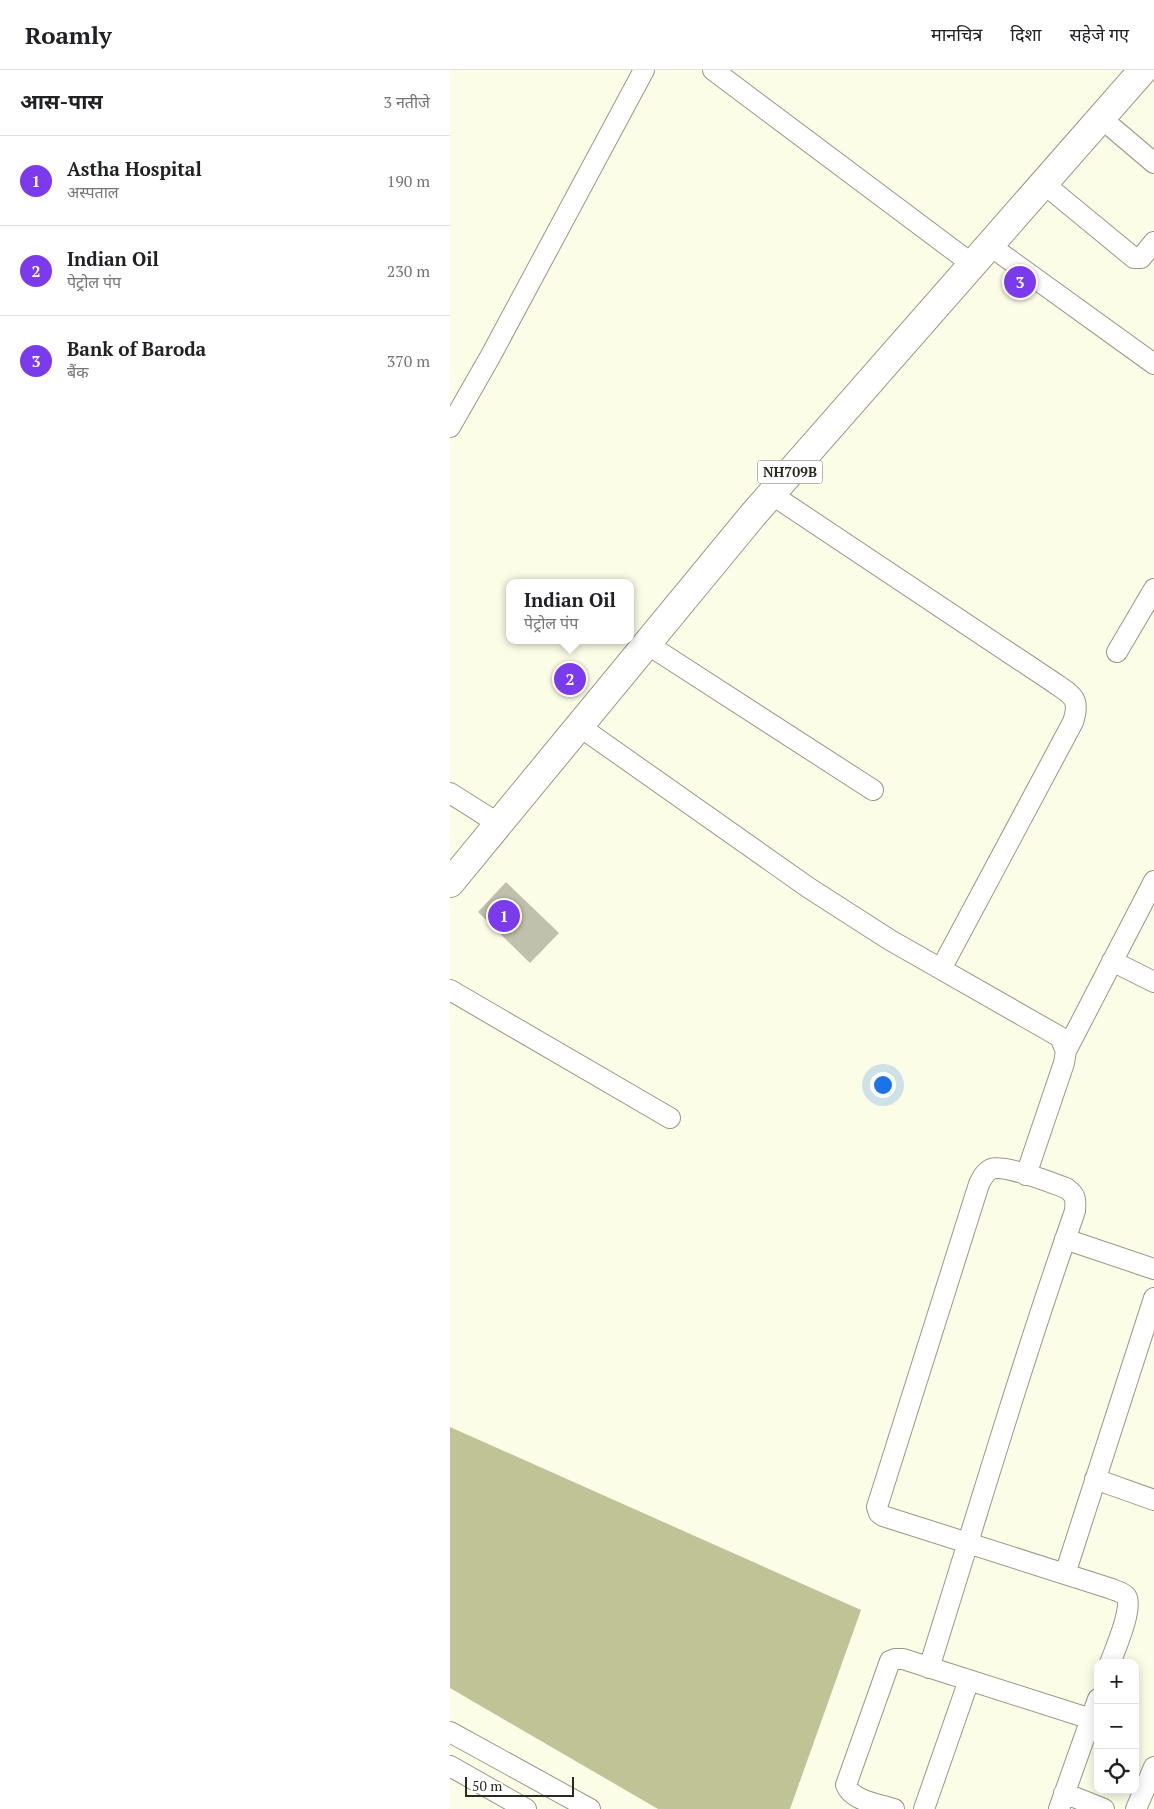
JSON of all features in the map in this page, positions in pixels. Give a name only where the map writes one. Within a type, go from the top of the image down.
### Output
[{"type":"highway","name":"NH709B","points":[[450,883],[771,494],[1142,70]]},
{"type":"street","points":[[450,427],[490,357],[644,70]]},
{"type":"street","points":[[713,70],[980,255],[1154,364]]},
{"type":"street","points":[[1101,118],[1154,163]]},
{"type":"street","points":[[1043,183],[1134,258],[1141,258],[1154,242]]},
{"type":"street","points":[[771,494],[1053,682],[1069,693],[1075,701],[1077,710],[1073,722],[941,969]]},
{"type":"street","points":[[1117,652],[1154,590]]},
{"type":"street","points":[[647,644],[874,790]]},
{"type":"street","points":[[579,726],[786,872],[890,940],[1060,1037],[1066,1051]]},
{"type":"street","points":[[450,793],[499,824]]},
{"type":"street","points":[[1026,1175],[1064,1063],[1066,1051],[1112,961],[1153,887]]},
{"type":"street","points":[[1112,961],[1154,982]]},
{"type":"street","points":[[450,990],[670,1118]]},
{"type":"street","points":[[929,1668],[968,1544],[1000,1437],[1075,1211],[1076,1199],[1073,1193],[1066,1188],[1005,1168],[992,1168],[984,1174],[979,1184],[877,1507],[879,1513],[883,1516],[968,1544],[1065,1574],[1125,1594],[1129,1602],[1128,1612],[1111,1659]]},
{"type":"street","points":[[1065,1239],[1154,1269]]},
{"type":"street","points":[[1065,1574],[1154,1298]]},
{"type":"street","points":[[1096,1479],[1154,1500]]},
{"type":"street","points":[[894,1809],[857,1797],[849,1792],[846,1786],[890,1661],[895,1659],[903,1660],[1091,1719]]},
{"type":"street","points":[[924,1809],[928,1803],[969,1680]]},
{"type":"street","points":[[1096,1704],[1062,1801],[1104,1809]]},
{"type":"street","points":[[450,1732],[590,1809]]},
{"type":"street","points":[[450,1766],[526,1809]]},
{"type":"street","points":[[1136,1809],[1154,1767]]},
{"type":"shaded area","points":[[450,1427],[861,1610],[790,1809],[658,1809],[450,1688]]},
{"type":"building","points":[[506,882],[559,933],[530,963],[478,912]]},
{"type":"place","name":"Bank of Baroda","points":[[1020,282]]},
{"type":"place","name":"Indian Oil","points":[[570,679]]},
{"type":"place","name":"Astha Hospital","points":[[504,916]]}]
